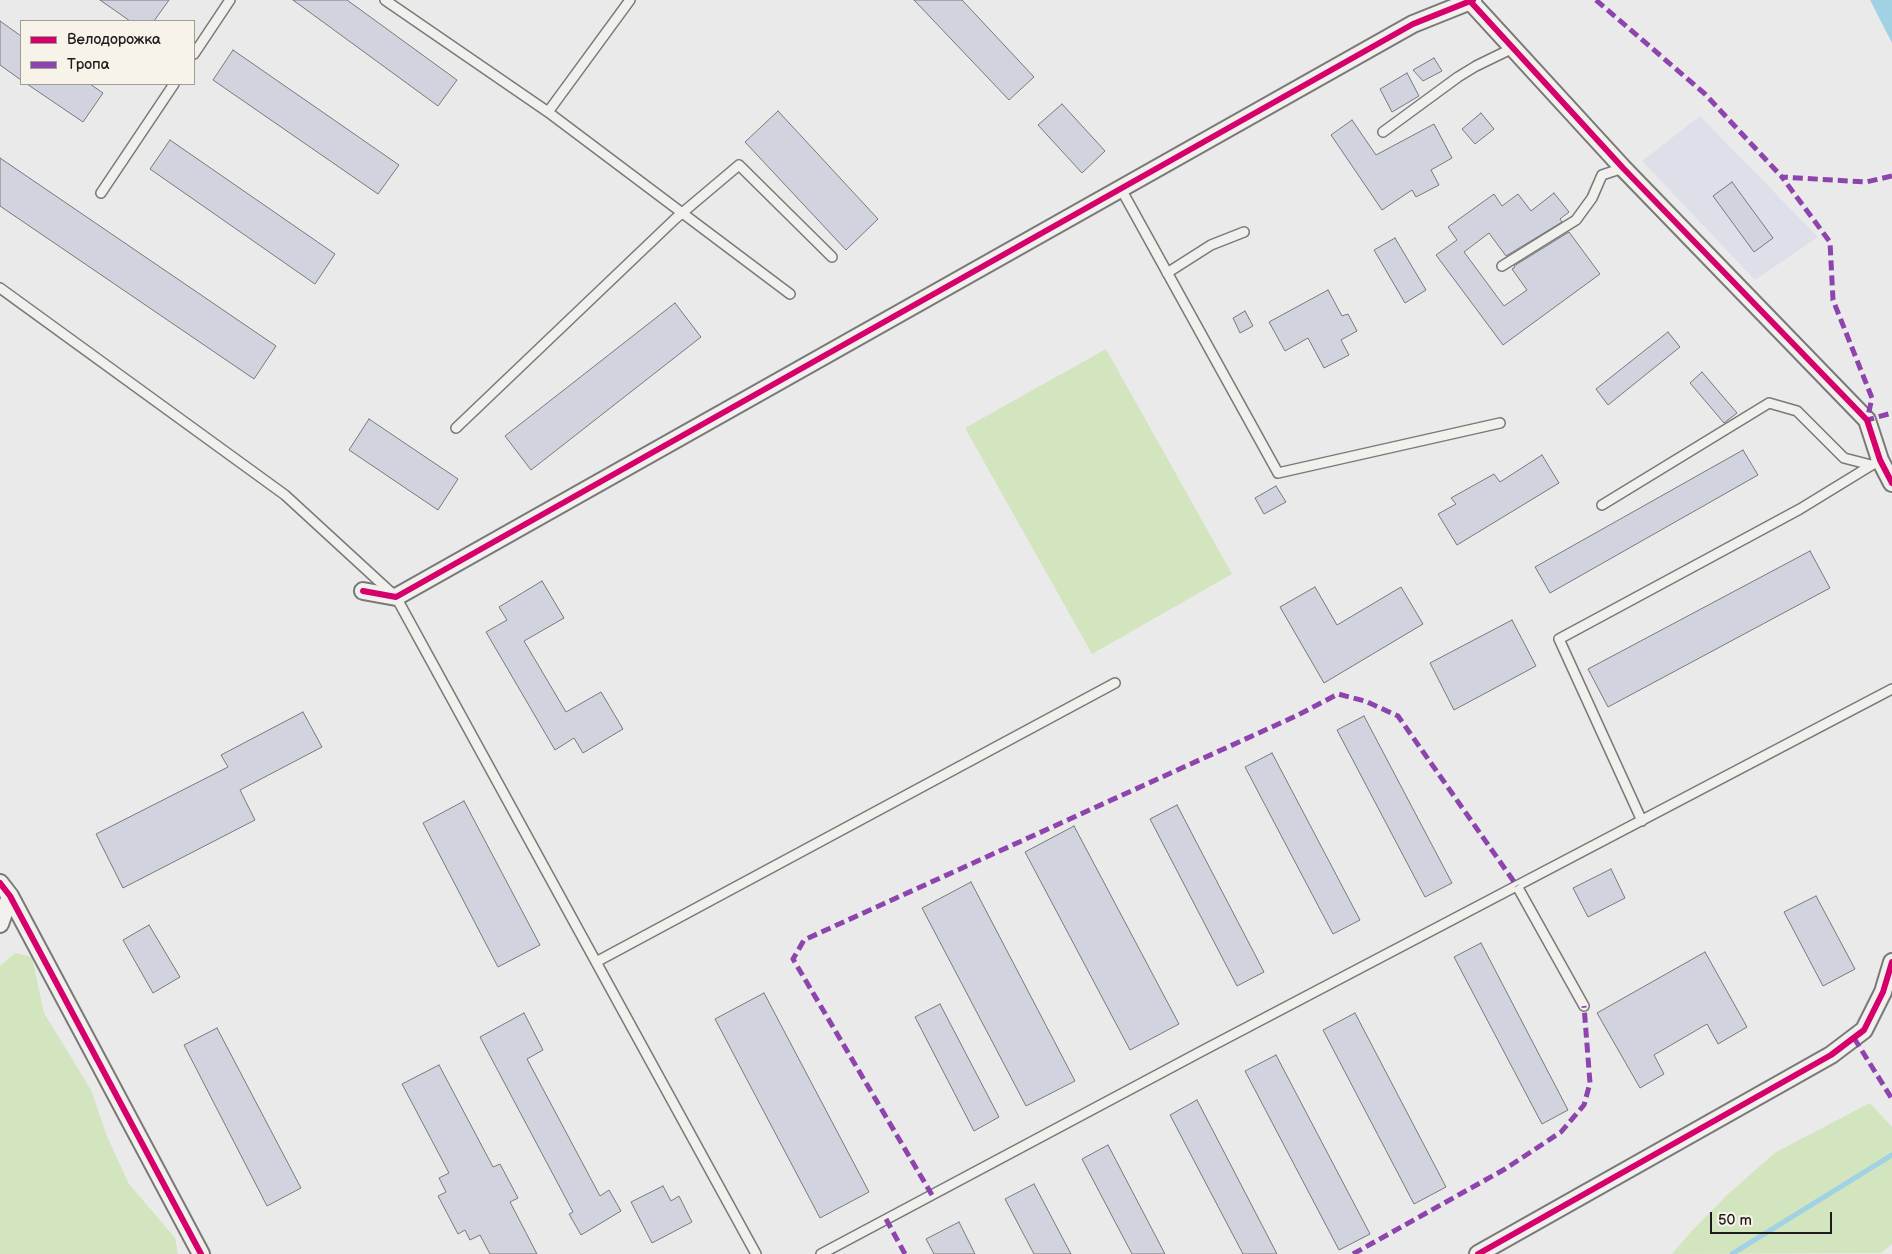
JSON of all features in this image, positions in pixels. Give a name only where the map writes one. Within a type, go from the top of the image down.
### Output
[{"type":"street","points":[[363,591],[396,597],[1413,24],[1471,0],[1623,168],[1867,420],[1875,463],[1892,483]]},
{"type":"street","points":[[0,924],[3,892]]},
{"type":"street","points":[[3,892],[201,1254]]},
{"type":"street","points":[[1478,1254],[1831,1055],[1864,1030],[1883,992],[1892,962]]},
{"type":"lane","points":[[195,52],[230,0]]},
{"type":"lane","points":[[384,0],[548,112],[790,294]]},
{"type":"lane","points":[[548,112],[630,0]]},
{"type":"lane","points":[[1383,132],[1458,77],[1513,48]]},
{"type":"lane","points":[[100,193],[173,85]]},
{"type":"lane","points":[[456,428],[682,213],[739,165],[832,258]]},
{"type":"lane","points":[[1502,266],[1576,220],[1592,198],[1602,175],[1623,168]]},
{"type":"lane","points":[[1121,189],[1278,474],[1500,423]]},
{"type":"lane","points":[[1167,273],[1211,245],[1244,232]]},
{"type":"lane","points":[[0,288],[285,495],[396,597],[756,1254]]},
{"type":"lane","points":[[1602,505],[1769,403],[1798,411],[1844,458],[1875,463]]},
{"type":"lane","points":[[1642,821],[1559,639],[1800,509],[1875,463]]},
{"type":"lane","points":[[596,962],[1115,684]]},
{"type":"lane","points":[[821,1254],[1202,1051],[1892,689]]},
{"type":"lane","points":[[1517,886],[1584,1006]]},
{"type":"shaded area","points":[[1700,116],[1818,237],[1755,280],[1642,161]]},
{"type":"green space","points":[[1106,349],[1232,574],[1092,654],[965,428]]},
{"type":"green space","points":[[15,953],[32,957],[44,1013],[91,1090],[107,1136],[129,1184],[175,1238],[178,1254],[0,1254],[0,966]]},
{"type":"green space","points":[[1870,1103],[1892,1127],[1892,1244],[1881,1253],[1672,1254],[1728,1194],[1776,1152]]},
{"type":"water","points":[[1870,0],[1892,0],[1892,43]]},
{"type":"building","points":[[100,0],[169,0],[155,20],[129,20]]},
{"type":"building","points":[[293,0],[347,0],[457,80],[438,106]]},
{"type":"building","points":[[914,0],[962,0],[1034,77],[1009,100]]},
{"type":"building","points":[[0,21],[20,35],[20,79],[0,65]]},
{"type":"building","points":[[233,50],[399,165],[378,194],[213,80]]},
{"type":"building","points":[[1434,58],[1442,71],[1423,81],[1413,70]]},
{"type":"building","points":[[1407,73],[1419,96],[1392,112],[1380,89]]},
{"type":"building","points":[[28,85],[91,85],[103,93],[83,122]]},
{"type":"building","points":[[1062,104],[1105,151],[1082,173],[1038,125]]},
{"type":"building","points":[[778,111],[878,219],[846,250],[745,142]]},
{"type":"building","points":[[1481,113],[1494,129],[1475,144],[1462,129]]},
{"type":"building","points":[[1352,120],[1376,155],[1434,124],[1452,158],[1431,170],[1439,185],[1416,197],[1412,190],[1382,210],[1331,135]]},
{"type":"building","points":[[170,140],[335,254],[315,284],[150,169]]},
{"type":"building","points":[[0,158],[276,346],[254,379],[0,206]]},
{"type":"building","points":[[1732,182],[1773,238],[1754,252],[1713,196]]},
{"type":"building","points":[[1554,193],[1569,212],[1560,219],[1562,222],[1506,256],[1489,233],[1464,252],[1504,306],[1527,290],[1512,269],[1514,266],[1569,232],[1600,274],[1503,345],[1436,255],[1457,240],[1448,227],[1494,194],[1502,206],[1518,194],[1531,211]]},
{"type":"building","points":[[1395,238],[1426,290],[1405,303],[1374,250]]},
{"type":"building","points":[[1328,290],[1342,316],[1348,314],[1357,331],[1341,340],[1349,355],[1324,368],[1308,338],[1285,351],[1269,322]]},
{"type":"building","points":[[675,303],[701,337],[531,470],[505,436]]},
{"type":"building","points":[[1245,311],[1253,326],[1240,333],[1233,318]]},
{"type":"building","points":[[1668,332],[1680,347],[1608,405],[1596,389]]},
{"type":"building","points":[[1702,372],[1737,413],[1724,423],[1690,383]]},
{"type":"building","points":[[369,419],[458,479],[438,510],[349,450]]},
{"type":"building","points":[[1743,450],[1758,475],[1550,593],[1535,567]]},
{"type":"building","points":[[1542,455],[1559,483],[1457,545],[1438,514],[1456,504],[1451,498],[1494,474],[1500,482]]},
{"type":"building","points":[[1276,486],[1286,502],[1264,514],[1255,498]]},
{"type":"building","points":[[1810,551],[1830,588],[1608,707],[1588,669]]},
{"type":"building","points":[[542,581],[564,618],[524,641],[566,712],[601,692],[623,729],[583,753],[574,738],[555,750],[486,632],[507,620],[499,607]]},
{"type":"building","points":[[1315,587],[1337,625],[1401,587],[1423,624],[1324,683],[1280,607]]},
{"type":"building","points":[[1512,620],[1536,666],[1454,710],[1430,663]]},
{"type":"building","points":[[303,712],[322,747],[240,790],[255,820],[123,888],[96,834],[228,767],[221,755]]},
{"type":"building","points":[[1364,716],[1452,883],[1425,897],[1337,730]]},
{"type":"building","points":[[1272,753],[1360,920],[1333,934],[1245,767]]},
{"type":"building","points":[[464,801],[540,945],[498,967],[423,823]]},
{"type":"building","points":[[1177,805],[1264,972],[1237,986],[1150,819]]},
{"type":"building","points":[[1074,826],[1179,1024],[1130,1050],[1025,852]]},
{"type":"building","points":[[1611,869],[1625,898],[1588,917],[1573,888]]},
{"type":"building","points":[[971,882],[1075,1081],[1026,1106],[922,908]]},
{"type":"building","points":[[1816,896],[1855,969],[1823,986],[1784,912]]},
{"type":"building","points":[[149,925],[180,977],[153,993],[123,940]]},
{"type":"building","points":[[1481,943],[1568,1110],[1542,1124],[1454,957]]},
{"type":"building","points":[[1705,952],[1747,1027],[1718,1044],[1707,1024],[1654,1055],[1664,1074],[1640,1088],[1597,1013]]},
{"type":"building","points":[[764,993],[869,1192],[820,1218],[715,1019]]},
{"type":"building","points":[[940,1004],[999,1117],[974,1131],[915,1017]]},
{"type":"building","points":[[524,1013],[543,1050],[527,1059],[600,1196],[609,1190],[621,1211],[581,1235],[569,1214],[573,1212],[480,1037]]},
{"type":"building","points":[[1355,1013],[1446,1187],[1414,1204],[1323,1030]]},
{"type":"building","points":[[217,1028],[301,1188],[267,1206],[184,1045]]},
{"type":"building","points":[[1276,1055],[1370,1234],[1339,1250],[1245,1071]]},
{"type":"building","points":[[439,1065],[493,1167],[500,1164],[518,1198],[510,1202],[537,1254],[490,1254],[480,1235],[470,1240],[465,1230],[458,1234],[438,1196],[446,1192],[439,1178],[449,1173],[402,1084]]},
{"type":"building","points":[[1197,1100],[1277,1254],[1243,1254],[1170,1115]]},
{"type":"building","points":[[1108,1145],[1165,1254],[1132,1254],[1082,1159]]},
{"type":"building","points":[[1034,1184],[1071,1254],[1034,1254],[1005,1199]]},
{"type":"building","points":[[663,1186],[671,1201],[679,1196],[692,1222],[652,1243],[631,1202]]},
{"type":"building","points":[[959,1222],[975,1254],[934,1254],[926,1239]]},
{"type":"waterway","points":[[1732,1254],[1892,1155]]},
{"type":"marked path","points":[[1596,0],[1705,94],[1782,177]]},
{"type":"marked path","points":[[1892,176],[1866,182],[1782,177],[1830,242],[1833,300],[1872,398],[1867,420],[1892,413]]},
{"type":"marked path","points":[[932,1195],[793,959],[804,940],[1296,716],[1338,694],[1365,701],[1398,716],[1517,886]]},
{"type":"marked path","points":[[1353,1254],[1505,1169],[1561,1132],[1584,1105],[1590,1083],[1584,1006]]},
{"type":"marked path","points":[[1854,1038],[1892,1099]]},
{"type":"marked path","points":[[886,1219],[905,1254]]},
{"type":"cycle path","points":[[1469,0],[1623,168],[1867,420],[1880,460],[1892,483]]},
{"type":"cycle path","points":[[363,591],[396,597],[1413,24],[1473,0]]},
{"type":"cycle path","points":[[0,883],[10,896],[201,1254]]},
{"type":"cycle path","points":[[1478,1254],[1831,1055],[1864,1030],[1883,992],[1892,962]]}]
